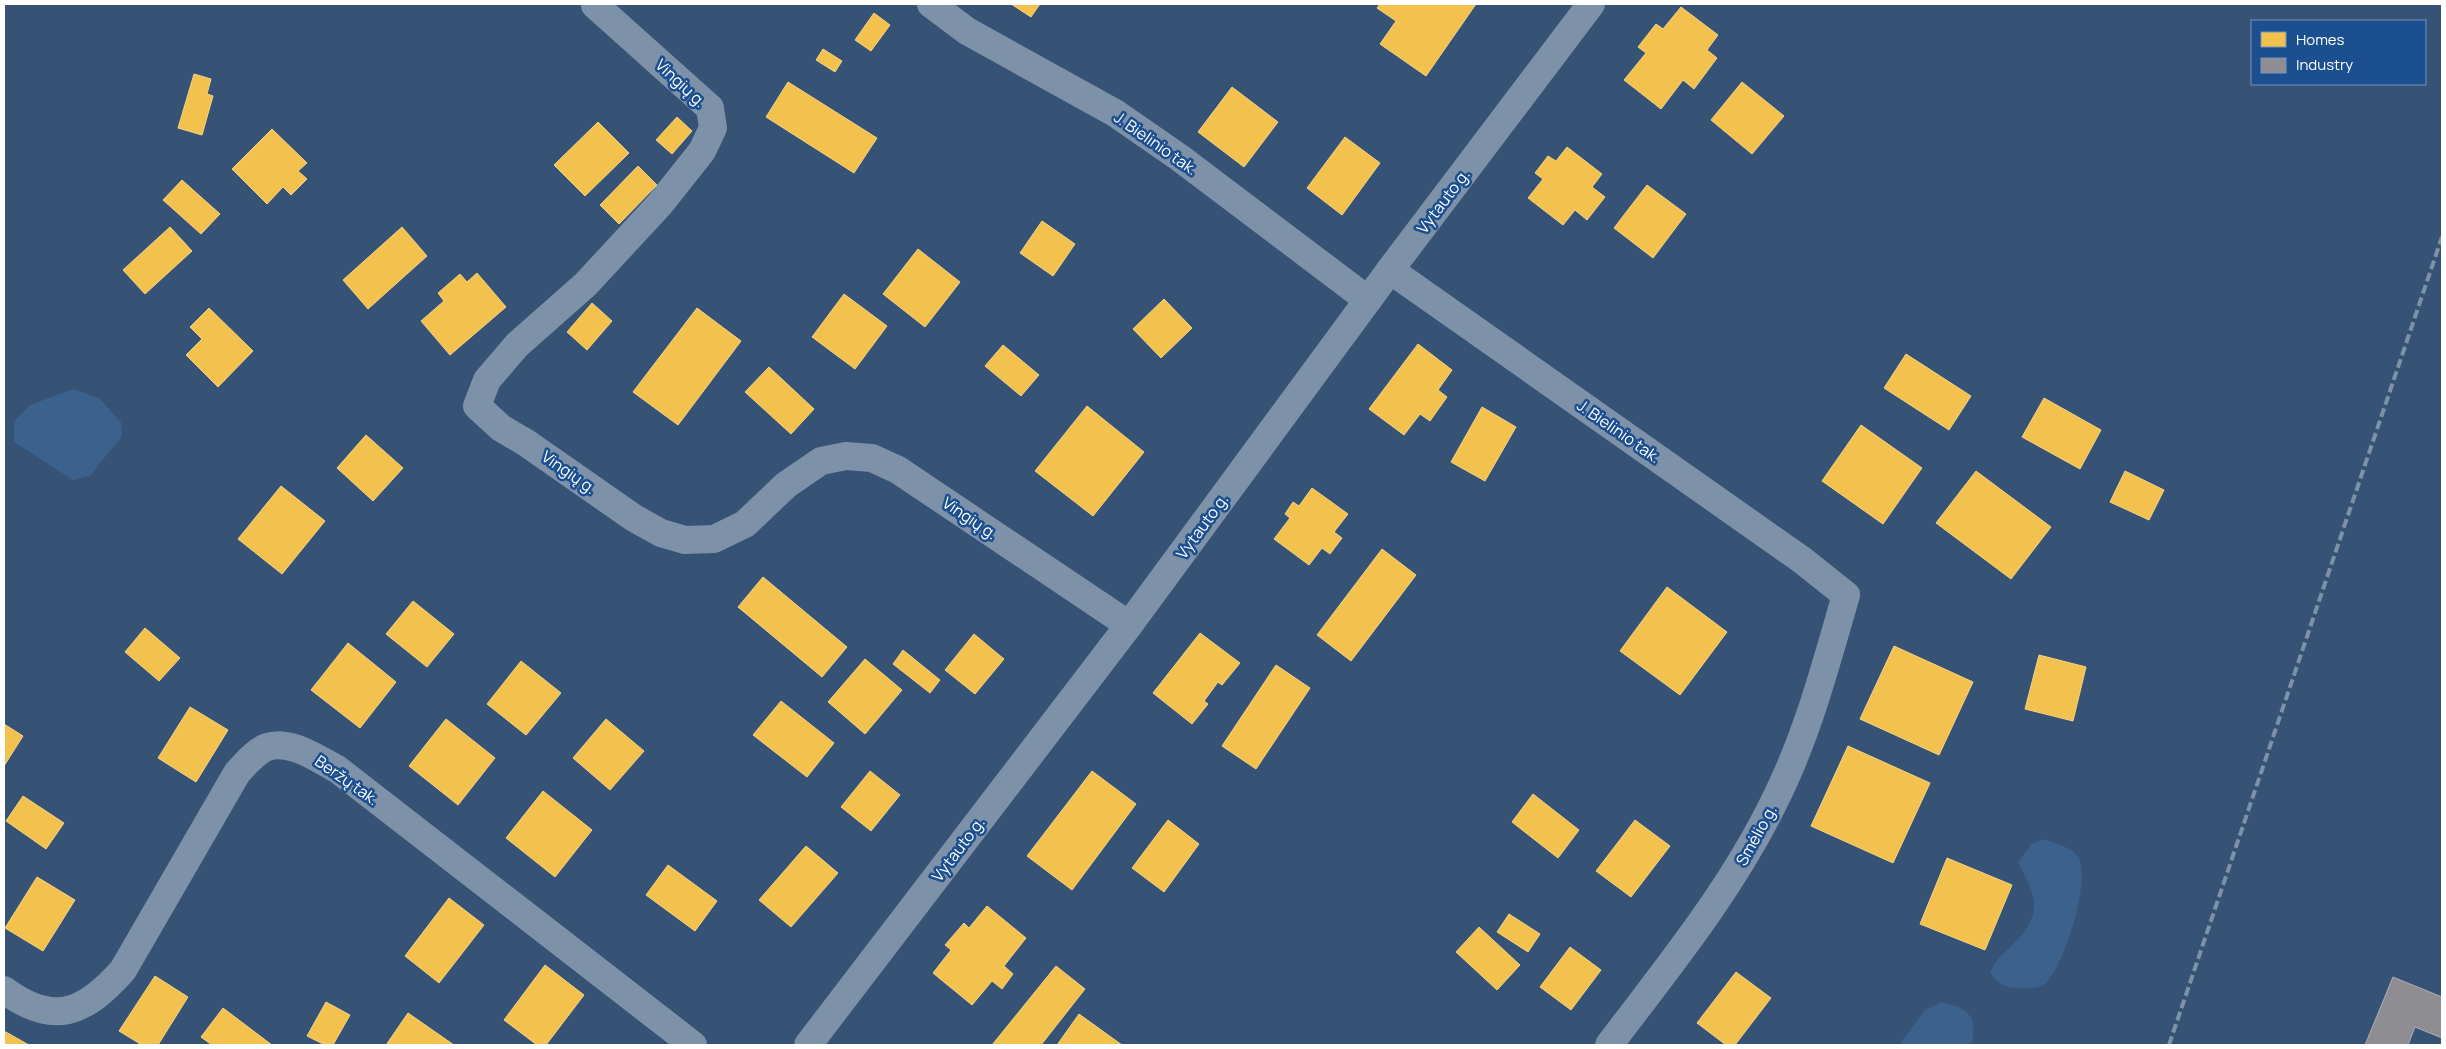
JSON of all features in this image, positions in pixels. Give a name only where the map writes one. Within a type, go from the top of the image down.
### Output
[{"type":"street","name":"J. Bielinio tak.","points":[[931,4],[966,31],[1123,119],[1180,158],[1368,300]]},
{"type":"street","name":"Vytauto g.","points":[[808,1045],[1129,625],[1390,270],[1591,4]]},
{"type":"street","name":"Vingių g.","points":[[595,5],[710,108],[713,128],[702,151],[660,204],[586,284],[517,345],[487,380],[477,406],[501,428],[525,442],[634,518],[661,533],[684,540],[714,539],[744,524],[786,485],[821,462],[846,456],[872,458],[898,470],[1129,625]]},
{"type":"street","name":"J. Bielinio tak.","points":[[1390,270],[1802,560],[1846,595]]},
{"type":"street","name":"Smėlio g.","points":[[1609,1045],[1695,931],[1753,842],[1775,801],[1798,749],[1846,595]]},
{"type":"street","name":"Beržų tak.","points":[[4,990],[16,1000],[39,1010],[62,1012],[84,1006],[104,992],[123,970],[237,773],[251,758],[267,747],[285,746],[307,753],[337,769],[693,1045]]},
{"type":"water","points":[[73,389],[99,398],[121,422],[122,436],[90,476],[73,480],[14,442],[14,422],[30,405]]},
{"type":"water","points":[[2044,839],[2067,848],[2078,857],[2081,868],[2079,902],[2060,960],[2045,984],[2033,988],[2010,987],[1999,983],[1990,973],[1994,964],[2021,935],[2033,916],[2033,897],[2018,863],[2031,844]]},
{"type":"water","points":[[1941,1002],[1958,1007],[1969,1015],[1973,1027],[1971,1045],[1899,1045],[1925,1010]]},
{"type":"building: Homes","points":[[1011,4],[1040,4],[1031,17]]},
{"type":"building: Homes","points":[[1380,4],[1476,4],[1426,76],[1380,44],[1396,21],[1377,8]]},
{"type":"building: Homes","points":[[1681,7],[1718,35],[1707,50],[1717,58],[1694,89],[1683,80],[1661,109],[1624,80],[1646,53],[1638,47],[1656,24],[1663,29]]},
{"type":"building: Homes","points":[[874,13],[890,25],[871,51],[855,40]]},
{"type":"building: Homes","points":[[823,49],[842,61],[835,72],[816,60]]},
{"type":"building: Homes","points":[[194,74],[211,79],[207,94],[213,96],[202,135],[178,128]]},
{"type":"building: Homes","points":[[788,82],[877,138],[854,173],[766,117]]},
{"type":"building: Homes","points":[[1742,82],[1784,116],[1752,154],[1711,120]]},
{"type":"building: Homes","points":[[1232,87],[1278,122],[1244,167],[1198,132]]},
{"type":"building: Homes","points":[[677,117],[692,131],[672,154],[656,140]]},
{"type":"building: Homes","points":[[598,122],[629,153],[585,196],[554,165]]},
{"type":"building: Homes","points":[[272,129],[307,163],[298,171],[307,179],[291,195],[283,187],[267,204],[232,169]]},
{"type":"building: Homes","points":[[1345,137],[1380,163],[1342,215],[1307,188]]},
{"type":"building: Homes","points":[[1567,147],[1602,174],[1592,187],[1605,197],[1587,220],[1575,210],[1563,225],[1528,198],[1543,179],[1535,173],[1548,156],[1556,161]]},
{"type":"building: Homes","points":[[638,166],[657,185],[619,224],[600,205]]},
{"type":"building: Homes","points":[[182,180],[220,214],[201,234],[163,200]]},
{"type":"building: Homes","points":[[1647,185],[1686,214],[1653,258],[1614,228]]},
{"type":"building: Homes","points":[[1042,221],[1075,244],[1053,276],[1020,253]]},
{"type":"building: Homes","points":[[170,227],[192,251],[145,294],[123,270]]},
{"type":"building: Homes","points":[[402,227],[427,256],[368,309],[343,280]]},
{"type":"building: Homes","points":[[918,249],[960,282],[925,327],[883,294]]},
{"type":"building: Homes","points":[[477,273],[506,307],[450,355],[421,321],[444,301],[438,293],[460,274],[467,282]]},
{"type":"building: Homes","points":[[844,294],[887,326],[855,369],[812,337]]},
{"type":"building: Homes","points":[[1164,299],[1192,328],[1161,358],[1133,329]]},
{"type":"building: Homes","points":[[592,303],[612,321],[587,350],[567,332]]},
{"type":"building: Homes","points":[[209,308],[253,351],[218,387],[186,355],[202,339],[190,327]]},
{"type":"building: Homes","points":[[697,308],[741,341],[678,425],[633,392]]},
{"type":"building: Homes","points":[[1418,344],[1452,370],[1438,390],[1447,397],[1430,421],[1420,414],[1404,435],[1369,409]]},
{"type":"building: Homes","points":[[1003,345],[1039,375],[1021,396],[985,366]]},
{"type":"building: Homes","points":[[1906,354],[1971,396],[1949,430],[1884,388]]},
{"type":"building: Homes","points":[[769,367],[814,409],[791,434],[745,392]]},
{"type":"building: Homes","points":[[2044,398],[2101,430],[2080,469],[2022,437]]},
{"type":"building: Homes","points":[[1087,406],[1144,452],[1093,516],[1035,471]]},
{"type":"building: Homes","points":[[1482,407],[1516,427],[1485,481],[1451,462]]},
{"type":"building: Homes","points":[[1861,425],[1922,468],[1883,524],[1822,481]]},
{"type":"building: Homes","points":[[366,435],[403,468],[373,501],[337,468]]},
{"type":"building: Homes","points":[[1976,471],[2051,527],[2011,579],[1936,523]]},
{"type":"building: Homes","points":[[2125,471],[2164,490],[2149,520],[2110,502]]},
{"type":"building: Homes","points":[[281,486],[325,521],[282,574],[238,539]]},
{"type":"building: Homes","points":[[1312,488],[1348,514],[1334,532],[1342,538],[1330,554],[1322,548],[1309,565],[1274,539],[1290,518],[1285,514],[1293,502],[1299,506]]},
{"type":"building: Homes","points":[[1382,549],[1416,575],[1351,661],[1317,635]]},
{"type":"building: Homes","points":[[763,577],[847,647],[822,677],[738,607]]},
{"type":"building: Homes","points":[[1667,587],[1727,632],[1680,695],[1620,651]]},
{"type":"building: Homes","points":[[413,601],[454,634],[427,667],[386,634]]},
{"type":"building: Homes","points":[[145,628],[180,658],[159,681],[125,652]]},
{"type":"building: Homes","points":[[1200,633],[1240,663],[1222,685],[1218,682],[1204,701],[1208,704],[1192,724],[1153,693]]},
{"type":"building: Homes","points":[[974,634],[1004,659],[975,694],[945,670]]},
{"type":"building: Homes","points":[[348,643],[396,682],[360,728],[311,690]]},
{"type":"building: Homes","points":[[1894,646],[1973,682],[1939,755],[1860,719]]},
{"type":"building: Homes","points":[[903,650],[940,680],[930,693],[893,664]]},
{"type":"building: Homes","points":[[2039,655],[2086,667],[2073,721],[2025,709]]},
{"type":"building: Homes","points":[[865,659],[902,690],[865,734],[828,702]]},
{"type":"building: Homes","points":[[521,661],[561,693],[526,735],[487,704]]},
{"type":"building: Homes","points":[[1276,665],[1310,688],[1256,769],[1222,746]]},
{"type":"building: Homes","points":[[781,701],[834,743],[807,777],[753,735]]},
{"type":"building: Homes","points":[[190,707],[228,730],[196,782],[158,758]]},
{"type":"building: Homes","points":[[446,719],[495,758],[458,805],[409,766]]},
{"type":"building: Homes","points":[[606,719],[644,751],[610,790],[573,758]]},
{"type":"building: Homes","points":[[4,724],[23,736],[4,766]]},
{"type":"building: Homes","points":[[1848,746],[1930,783],[1893,863],[1811,826]]},
{"type":"building: Homes","points":[[870,771],[900,795],[871,831],[841,807]]},
{"type":"building: Homes","points":[[1092,771],[1136,804],[1072,890],[1027,856]]},
{"type":"building: Homes","points":[[543,791],[592,830],[555,877],[506,838]]},
{"type":"building: Homes","points":[[1533,794],[1579,830],[1558,858],[1512,822]]},
{"type":"building: Homes","points":[[23,796],[64,823],[46,849],[6,821]]},
{"type":"building: Homes","points":[[1168,820],[1199,844],[1164,892],[1132,868]]},
{"type":"building: Homes","points":[[1635,820],[1670,846],[1631,897],[1596,871]]},
{"type":"building: Homes","points":[[806,846],[838,873],[791,927],[759,900]]},
{"type":"building: Homes","points":[[1947,858],[2012,885],[1985,950],[1920,924]]},
{"type":"building: Homes","points":[[668,865],[717,901],[695,931],[646,895]]},
{"type":"building: Homes","points":[[37,877],[75,900],[43,951],[5,928]]},
{"type":"building: Homes","points":[[449,898],[484,925],[439,983],[405,956]]},
{"type":"building: Homes","points":[[987,906],[1026,938],[1004,966],[1013,974],[1002,989],[992,981],[972,1005],[933,973],[951,950],[945,945],[964,923],[969,928]]},
{"type":"building: Homes","points":[[1509,914],[1540,934],[1528,952],[1497,932]]},
{"type":"building: Homes","points":[[1479,927],[1520,965],[1497,990],[1456,952]]},
{"type":"building: Homes","points":[[1570,947],[1601,970],[1571,1010],[1540,987]]},
{"type":"building: Homes","points":[[545,965],[584,995],[546,1045],[537,1045],[504,1020]]},
{"type":"building: Homes","points":[[1056,966],[1085,989],[1041,1045],[992,1045]]},
{"type":"building: Homes","points":[[1736,972],[1771,998],[1735,1045],[1726,1045],[1697,1023]]},
{"type":"building: Homes","points":[[155,976],[188,997],[158,1045],[142,1045],[119,1031]]},
{"type":"building: Homes","points":[[326,1002],[350,1015],[333,1045],[325,1045],[307,1036]]},
{"type":"building: Homes","points":[[223,1008],[272,1045],[212,1045],[201,1037]]},
{"type":"building: Homes","points":[[408,1013],[454,1045],[386,1045]]},
{"type":"building: Homes","points":[[1079,1014],[1122,1045],[1057,1045]]},
{"type":"building: Homes","points":[[4,1031],[29,1045],[4,1045]]},
{"type":"building: Industry","points":[[2393,977],[2442,997],[2442,1038],[2415,1027],[2408,1045],[2365,1045]]},
{"type":"railway","points":[[2169,1045],[2442,237]]}]
